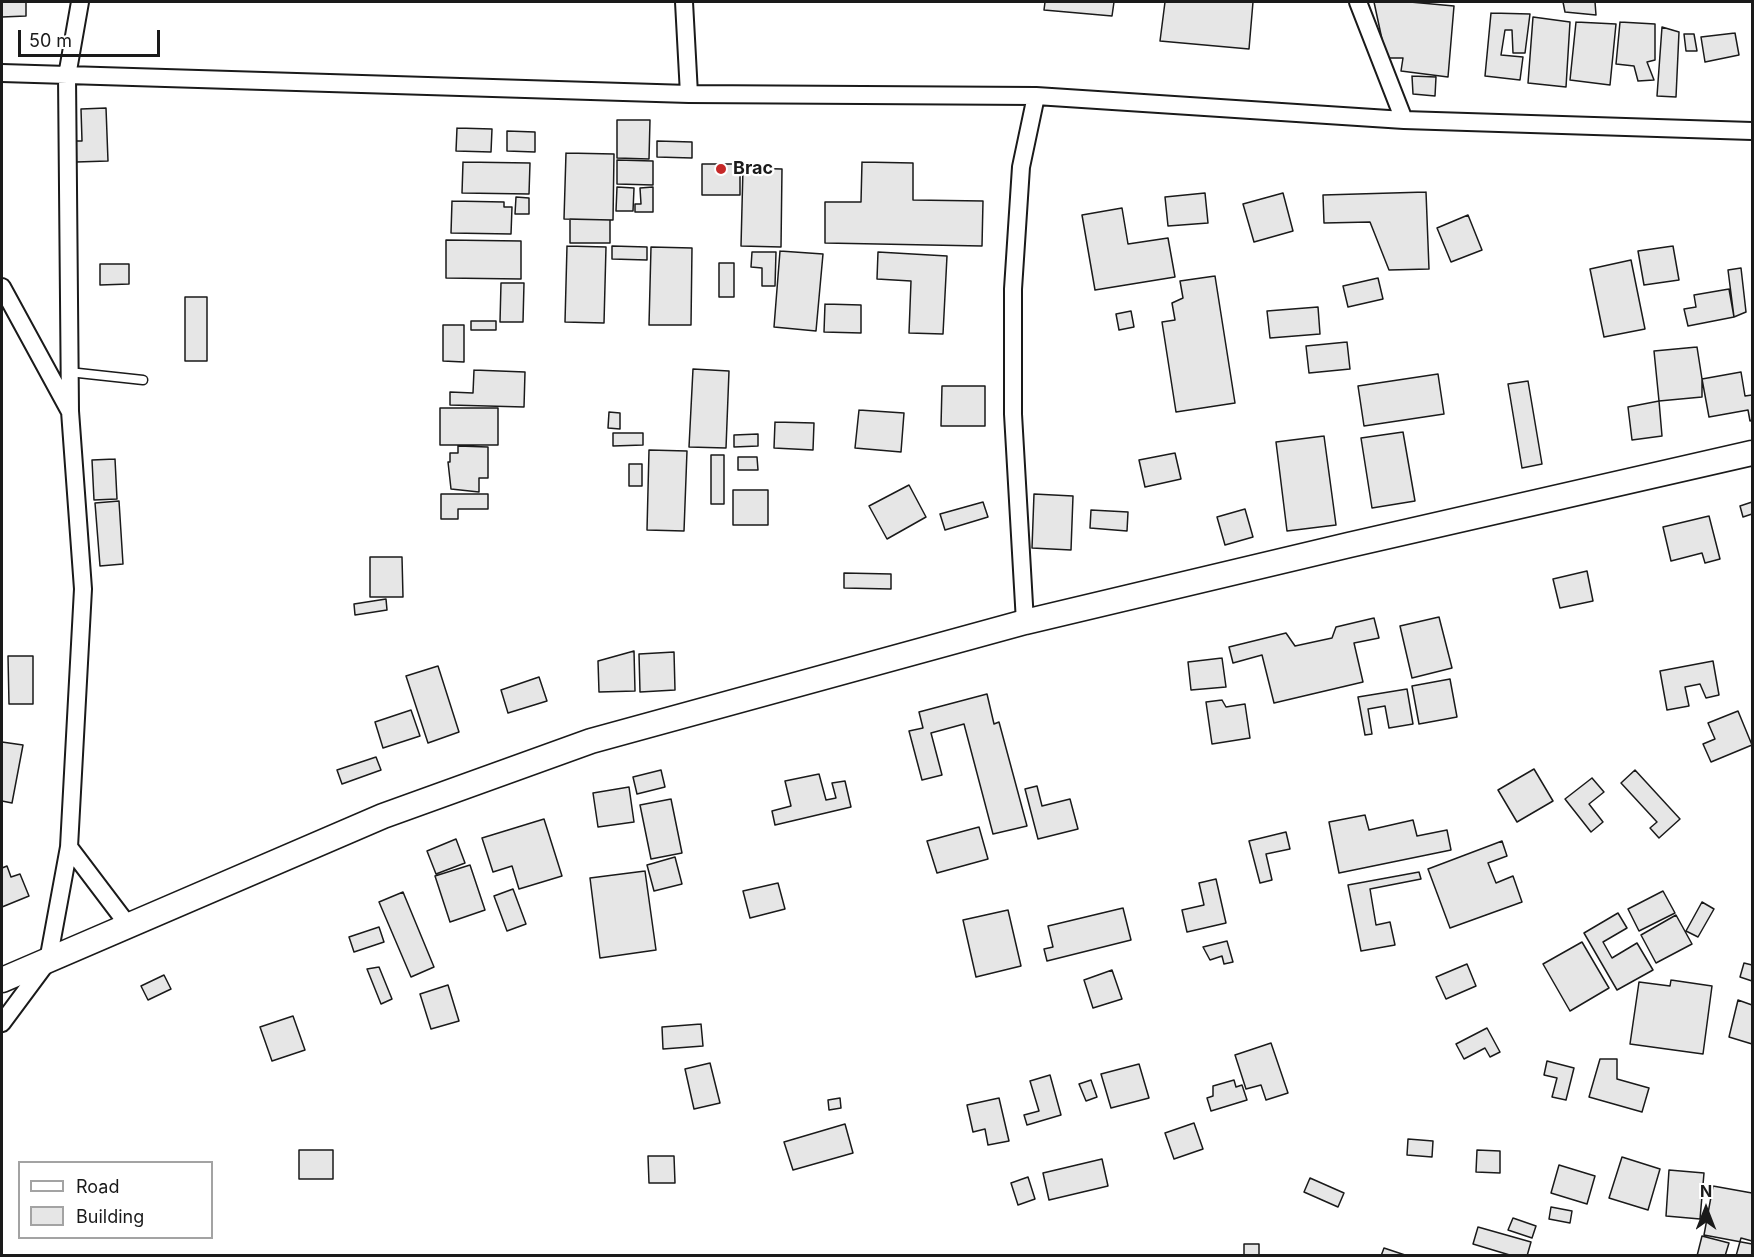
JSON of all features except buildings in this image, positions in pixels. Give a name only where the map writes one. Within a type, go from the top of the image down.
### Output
[{"type":"main road","points":[[2,980],[383,816],[591,741],[1025,622],[1349,544],[1752,453]]},
{"type":"street","points":[[2,1023],[48,961],[69,847],[83,589],[70,411],[67,76],[80,2]]},
{"type":"street","points":[[684,2],[689,94]]},
{"type":"street","points":[[1358,2],[1404,120]]},
{"type":"street","points":[[2,73],[689,94],[1036,96],[1404,120],[1752,131]]},
{"type":"street","points":[[1025,622],[1013,414],[1013,289],[1020,167],[1036,96]]},
{"type":"street","points":[[2,287],[70,411]]},
{"type":"street","points":[[69,847],[128,925]]},
{"type":"lane","points":[[69,372],[143,380]]},
{"type":"place","name":"Brac","points":[[721,169]]}]
